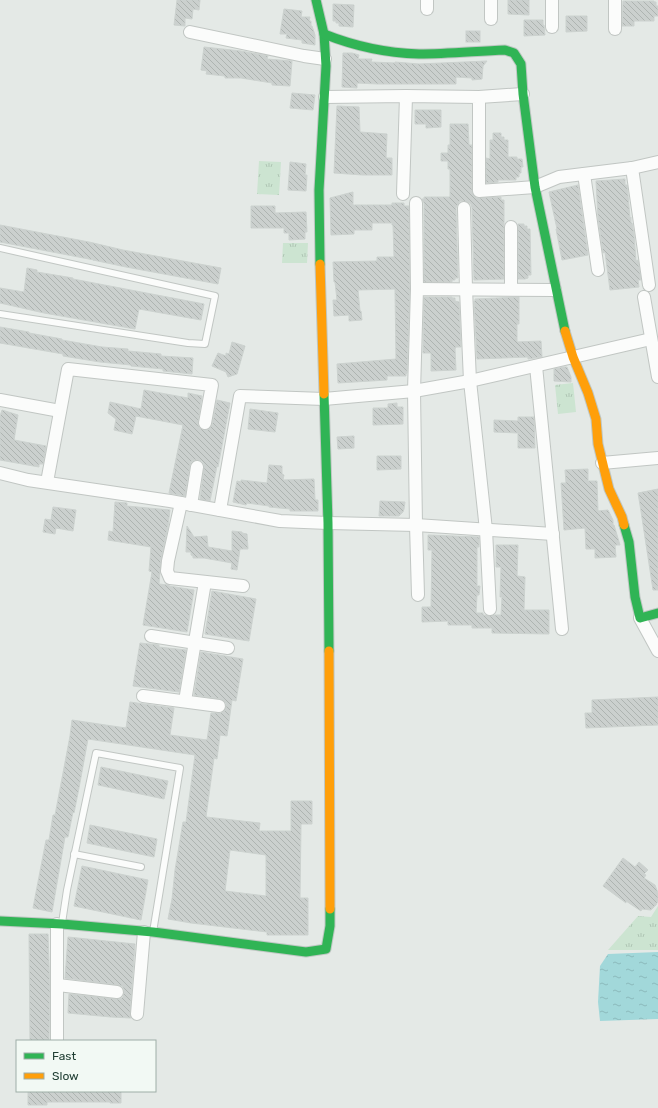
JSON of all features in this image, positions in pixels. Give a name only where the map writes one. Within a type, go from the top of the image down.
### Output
[{"type":"street","points":[[0,921],[60,924],[148,932],[306,952],[326,949],[330,926],[328,523],[319,242],[319,190],[325,97],[325,59],[324,34],[316,0]]},
{"type":"street","points":[[491,0],[492,19]]},
{"type":"street","points":[[552,0],[552,27]]},
{"type":"street","points":[[615,0],[615,29]]},
{"type":"street","points":[[190,32],[325,59]]},
{"type":"street","points":[[324,34],[338,40],[383,51],[419,54],[506,50],[514,53],[521,64],[523,94],[535,187],[563,325],[596,419],[598,444],[602,464],[609,489],[622,517],[629,542],[635,597],[640,618],[658,651]]},
{"type":"street","points":[[325,97],[479,97],[523,94]]},
{"type":"street","points":[[403,194],[406,96]]},
{"type":"street","points":[[479,97],[480,191],[535,187],[559,177],[632,168],[658,162]]},
{"type":"street","points":[[632,168],[649,285]]},
{"type":"street","points":[[584,174],[598,270]]},
{"type":"street","points":[[416,202],[417,289],[414,391],[418,595]]},
{"type":"street","points":[[464,208],[470,381],[486,530],[490,609]]},
{"type":"street","points":[[511,226],[511,289]]},
{"type":"street","points":[[417,289],[555,290]]},
{"type":"street","points":[[644,297],[658,377]]},
{"type":"street","points":[[220,510],[240,396],[324,398],[414,391],[470,381],[651,339]]},
{"type":"street","points":[[536,366],[562,630]]},
{"type":"street","points":[[47,482],[68,369],[212,385],[205,423]]},
{"type":"street","points":[[0,400],[60,411]]},
{"type":"street","points":[[602,464],[658,458]]},
{"type":"street","points":[[197,467],[168,561],[167,571],[170,578],[243,586]]},
{"type":"street","points":[[0,473],[28,480],[186,504],[280,521],[416,525],[553,534]]},
{"type":"street","points":[[185,701],[205,582]]},
{"type":"street","points":[[640,618],[658,614]]},
{"type":"street","points":[[151,636],[228,648]]},
{"type":"street","points":[[142,696],[219,706]]},
{"type":"street","points":[[57,1040],[60,924]]},
{"type":"street","points":[[137,1014],[148,932]]},
{"type":"street","points":[[58,985],[117,992]]},
{"type":"lane","points":[[0,248],[215,296],[205,344],[188,343],[0,314]]},
{"type":"lane","points":[[60,924],[96,753],[180,768],[148,932]]},
{"type":"lane","points":[[74,854],[141,867]]},
{"type":"green space","points":[[259,161],[281,162],[279,195],[257,194]]},
{"type":"green space","points":[[283,243],[308,243],[307,263],[282,263]]},
{"type":"green space","points":[[573,383],[576,412],[558,414],[555,385]]},
{"type":"green space","points":[[658,906],[658,950],[608,950],[638,916],[651,917]]},
{"type":"water","points":[[658,952],[658,1019],[600,1021],[598,1002],[600,966],[608,954]]},
{"type":"building","points":[[177,0],[200,0],[199,10],[193,9],[192,19],[185,18],[185,26],[174,25]]},
{"type":"building","points":[[508,0],[529,0],[529,15],[508,14]]},
{"type":"building","points":[[623,1],[654,1],[656,2],[656,6],[658,6],[658,16],[654,16],[654,21],[634,21],[634,26],[622,26]]},
{"type":"building","points":[[333,4],[354,5],[353,27],[339,26],[339,23],[333,21]]},
{"type":"building","points":[[284,9],[302,11],[301,17],[310,17],[309,21],[311,21],[311,26],[315,35],[315,45],[302,43],[302,40],[286,38],[287,34],[280,34]]},
{"type":"building","points":[[566,16],[587,16],[587,31],[566,32]]},
{"type":"building","points":[[524,20],[543,20],[545,35],[524,36]]},
{"type":"building","points":[[466,31],[480,31],[480,42],[466,42]]},
{"type":"building","points":[[204,47],[268,56],[267,59],[292,61],[290,86],[272,85],[272,83],[241,78],[225,78],[225,76],[206,74],[207,71],[201,70]]},
{"type":"building","points":[[343,53],[359,55],[358,59],[372,59],[371,62],[419,64],[487,61],[483,66],[482,79],[472,80],[472,78],[456,77],[456,84],[357,83],[357,88],[342,87]]},
{"type":"building","points":[[292,93],[315,95],[313,110],[290,108]]},
{"type":"building","points":[[337,106],[359,107],[360,132],[387,134],[386,158],[392,158],[392,175],[334,173]]},
{"type":"building","points":[[415,110],[441,110],[441,127],[426,128],[426,124],[415,124]]},
{"type":"building","points":[[450,124],[468,124],[469,145],[472,145],[473,195],[476,198],[501,197],[501,200],[504,200],[504,279],[474,280],[472,208],[471,204],[468,202],[460,201],[456,208],[458,278],[452,280],[452,282],[424,282],[424,203],[422,199],[424,199],[424,197],[450,197],[450,169],[448,169],[448,161],[441,161],[441,153],[448,153],[448,145],[450,145]]},
{"type":"building","points":[[493,133],[501,133],[501,137],[504,137],[504,140],[508,140],[508,157],[517,157],[517,159],[522,159],[523,167],[521,167],[521,173],[519,173],[519,177],[516,177],[516,180],[498,180],[498,182],[486,183],[486,158],[490,159],[490,140],[493,140]]},
{"type":"building","points":[[290,162],[306,164],[306,191],[288,190]]},
{"type":"building","points":[[625,179],[625,185],[627,185],[630,218],[631,217],[634,234],[636,261],[638,260],[641,280],[638,280],[639,287],[610,290],[605,252],[603,253],[598,217],[596,181]]},
{"type":"building","points":[[578,185],[588,255],[562,260],[549,192]]},
{"type":"building","points":[[353,192],[353,205],[392,205],[392,203],[404,203],[404,206],[409,206],[410,289],[407,373],[406,376],[387,376],[387,380],[338,383],[337,364],[396,359],[395,289],[358,290],[362,320],[349,321],[349,315],[334,316],[333,300],[337,300],[333,262],[377,261],[377,257],[394,257],[392,223],[372,223],[372,230],[354,230],[354,234],[331,235],[330,198]]},
{"type":"building","points":[[251,206],[275,206],[275,213],[306,212],[307,232],[305,232],[305,239],[289,240],[289,233],[284,233],[284,228],[251,228]]},
{"type":"building","points":[[518,224],[524,224],[524,226],[527,226],[527,229],[530,229],[531,275],[528,275],[528,278],[525,279],[518,279]]},
{"type":"building","points":[[0,225],[221,268],[218,284],[0,242]]},
{"type":"building","points":[[27,268],[37,270],[37,272],[204,304],[201,320],[139,309],[135,329],[44,313],[0,303],[0,288],[24,292]]},
{"type":"building","points":[[424,297],[452,297],[455,298],[455,301],[459,302],[461,347],[456,347],[455,349],[456,370],[431,371],[431,353],[423,353]]},
{"type":"building","points":[[519,297],[517,342],[541,341],[542,357],[528,359],[528,357],[477,359],[475,299]]},
{"type":"building","points":[[0,327],[102,347],[161,354],[161,356],[193,358],[192,374],[163,371],[163,369],[100,362],[0,343]]},
{"type":"building","points":[[232,342],[245,346],[237,374],[228,377],[226,372],[212,366],[218,353],[226,356],[226,353],[229,354]]},
{"type":"building","points":[[567,367],[571,377],[571,382],[554,381],[554,369]]},
{"type":"building","points":[[144,390],[188,398],[188,393],[202,396],[198,425],[204,430],[207,430],[212,425],[217,400],[230,403],[210,501],[200,499],[204,464],[199,460],[194,460],[191,462],[185,496],[169,493],[183,425],[136,416],[132,434],[114,430],[116,419],[108,413],[110,402],[141,409]]},
{"type":"building","points":[[397,403],[397,407],[403,407],[403,424],[373,425],[373,408],[388,408],[388,404]]},
{"type":"building","points":[[250,409],[278,413],[275,432],[248,429]]},
{"type":"building","points":[[2,410],[18,415],[14,440],[46,446],[43,464],[39,464],[39,467],[0,460],[0,416]]},
{"type":"building","points":[[518,417],[534,417],[535,448],[518,448],[518,433],[494,432],[494,420],[518,421]]},
{"type":"building","points":[[354,436],[354,448],[338,449],[337,437]]},
{"type":"building","points":[[377,456],[401,456],[401,469],[377,470]]},
{"type":"building","points":[[269,465],[282,466],[282,474],[284,475],[283,480],[314,479],[315,500],[318,500],[318,511],[290,511],[290,509],[247,503],[246,505],[233,502],[237,481],[241,482],[241,480],[267,483]]},
{"type":"building","points":[[588,469],[588,481],[597,481],[598,511],[608,510],[613,520],[613,525],[620,545],[615,545],[616,557],[595,558],[595,549],[586,549],[585,528],[564,530],[561,483],[566,483],[565,470]]},
{"type":"building","points":[[658,489],[658,590],[653,590],[638,493]]},
{"type":"building","points":[[380,501],[405,502],[403,512],[399,516],[379,516]]},
{"type":"building","points":[[115,502],[127,503],[127,506],[170,510],[161,560],[159,584],[194,590],[187,632],[143,625],[152,572],[149,571],[151,547],[108,540],[109,531],[113,532]]},
{"type":"building","points":[[53,507],[76,510],[73,531],[56,528],[55,534],[43,532],[45,519],[51,520]]},
{"type":"building","points":[[187,526],[194,537],[207,536],[208,547],[232,551],[232,531],[247,534],[248,549],[240,549],[237,570],[231,569],[232,563],[204,558],[193,558],[191,552],[186,552]]},
{"type":"building","points":[[428,535],[479,537],[479,547],[477,547],[477,586],[480,586],[479,595],[477,595],[476,613],[483,613],[483,615],[490,616],[501,615],[501,567],[496,567],[496,545],[518,545],[517,576],[525,577],[524,610],[549,610],[549,634],[492,633],[492,628],[472,628],[472,625],[448,625],[448,621],[422,622],[422,607],[431,607],[432,550],[428,550]]},
{"type":"building","points":[[212,591],[256,599],[249,641],[205,634]]},
{"type":"building","points":[[140,643],[186,650],[179,692],[133,686]]},
{"type":"building","points":[[201,652],[243,659],[236,701],[232,700],[227,736],[220,735],[217,759],[214,758],[206,817],[260,823],[259,831],[291,831],[291,801],[312,801],[312,824],[301,824],[300,898],[308,898],[308,935],[267,935],[267,932],[168,919],[183,822],[186,822],[195,755],[88,739],[74,813],[73,812],[68,837],[65,837],[52,912],[33,908],[46,840],[49,840],[53,815],[55,815],[72,720],[126,728],[130,702],[174,708],[170,735],[207,740],[211,713],[221,713],[225,710],[226,703],[220,699],[194,695]],"holes":[[[230,850],[266,855],[266,896],[225,891]]]},
{"type":"building","points":[[658,697],[658,725],[586,728],[585,713],[592,713],[592,700]]},
{"type":"building","points":[[101,767],[168,781],[164,799],[98,785]]},
{"type":"building","points":[[90,825],[157,839],[154,857],[87,843]]},
{"type":"building","points":[[623,858],[635,867],[639,862],[648,870],[644,874],[646,875],[644,878],[655,885],[658,893],[658,901],[651,910],[642,909],[641,911],[626,901],[626,903],[603,886]]},
{"type":"building","points":[[82,866],[148,880],[141,920],[74,906]]},
{"type":"building","points":[[29,934],[48,934],[50,991],[49,1040],[30,1040]]},
{"type":"building","points":[[68,937],[135,944],[130,1013],[131,1018],[68,1013],[69,994],[120,999],[123,997],[124,989],[122,986],[118,985],[65,978]]},
{"type":"building","points":[[28,1092],[121,1092],[121,1103],[47,1102],[47,1105],[28,1105]]},
{"type":"traffic: fast","points":[[316,0],[324,34],[326,66],[319,190],[320,264]]},
{"type":"traffic: fast","points":[[324,34],[359,45],[395,52],[430,54],[505,50],[514,53],[521,64],[523,94],[535,187],[565,331]]},
{"type":"traffic: fast","points":[[324,394],[328,523],[329,651]]},
{"type":"traffic: fast","points":[[624,525],[629,542],[635,597],[640,618],[658,613]]},
{"type":"traffic: fast","points":[[0,921],[62,924],[153,932],[306,952],[326,949],[330,926],[330,909]]},
{"type":"traffic: slow","points":[[320,264],[324,394]]},
{"type":"traffic: slow","points":[[565,331],[596,419],[598,444],[609,489],[622,517],[624,525]]},
{"type":"traffic: slow","points":[[329,651],[330,909]]}]
